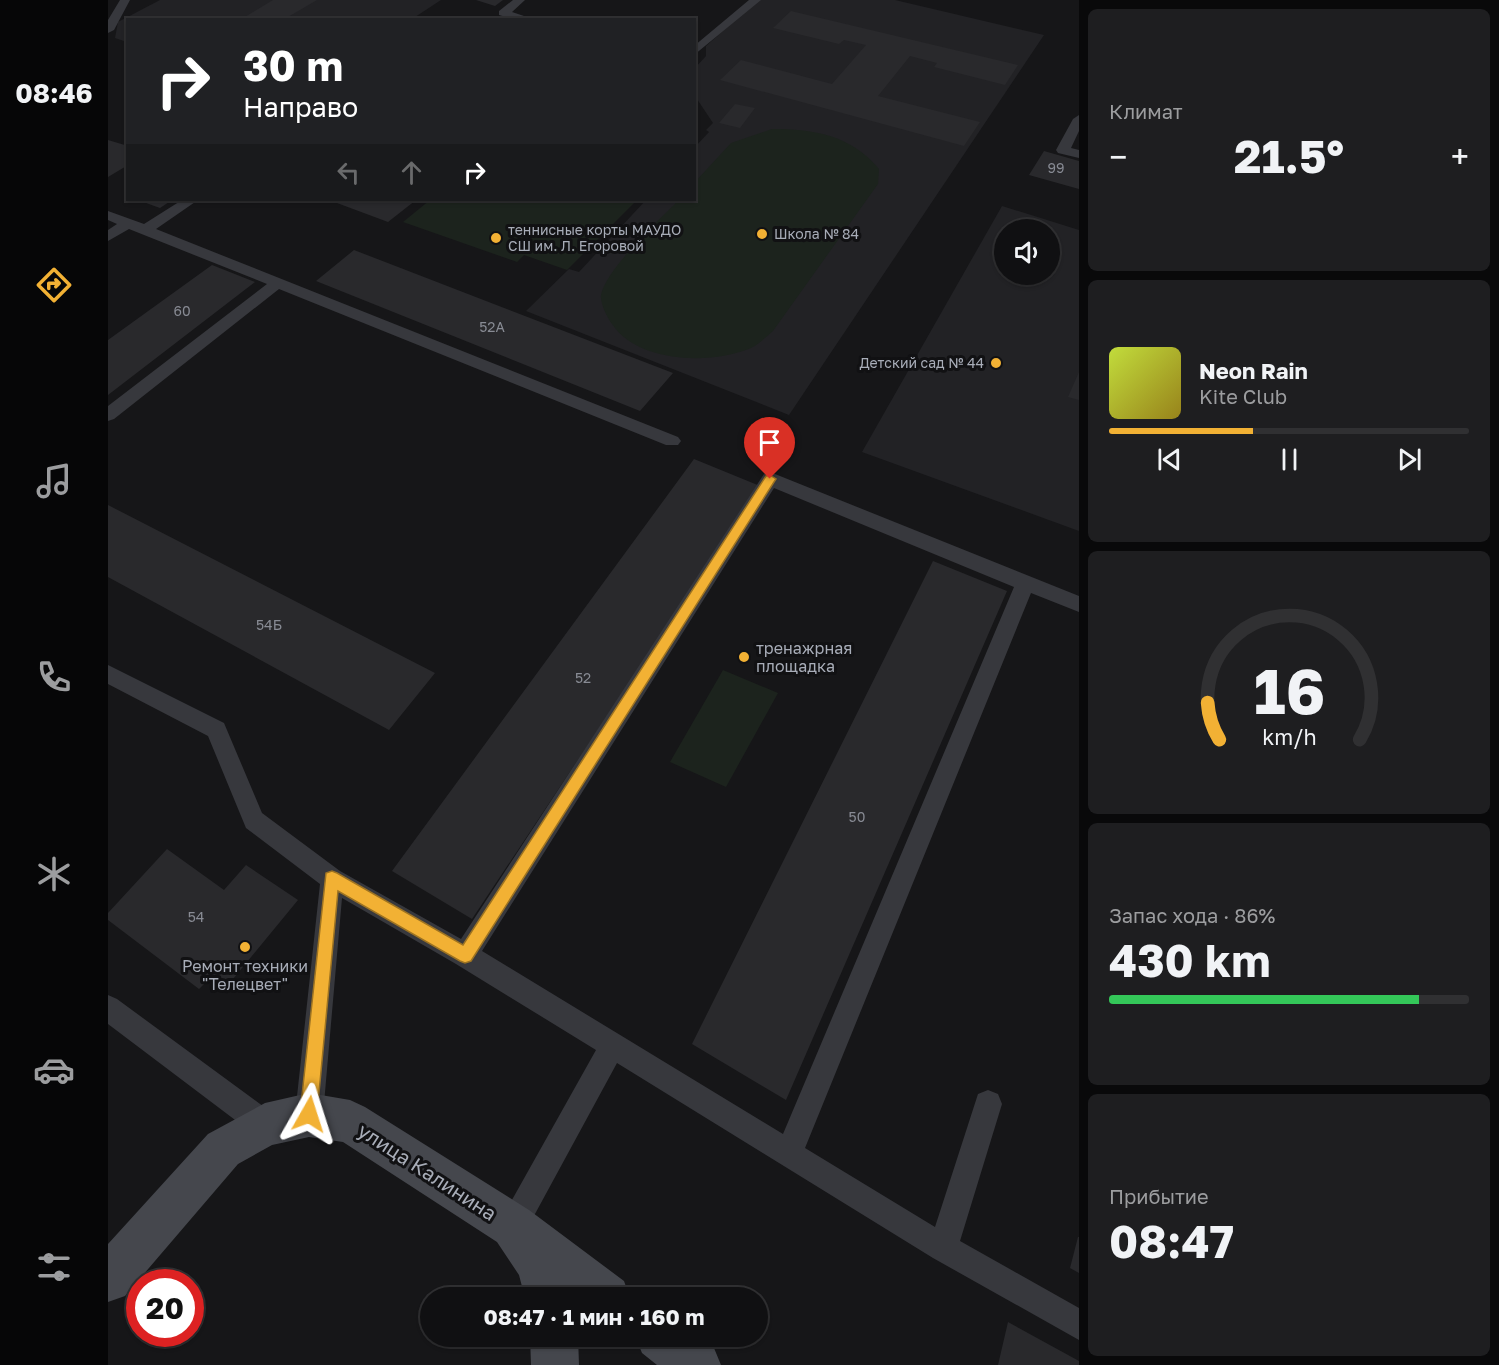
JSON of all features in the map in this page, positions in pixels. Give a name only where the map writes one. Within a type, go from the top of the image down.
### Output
[{"type":"main road","name":"улица Калинина","points":[[108,1279],[223,1149],[265,1125],[309,1114],[350,1122],[513,1226],[593,1287]]},
{"type":"main road","points":[[513,1226],[539,1264],[546,1287]]},
{"type":"main road","points":[[554,1347],[555,1365]]},
{"type":"main road","points":[[673,1347],[697,1365]]},
{"type":"lane","points":[[108,30],[125,0]]},
{"type":"lane","points":[[520,0],[503,13],[523,18]]},
{"type":"lane","points":[[696,50],[756,0]]},
{"type":"lane","points":[[1079,119],[1063,150],[1079,154]]},
{"type":"lane","points":[[145,230],[189,201]]},
{"type":"lane","points":[[108,215],[672,441]]},
{"type":"lane","points":[[108,237],[128,223]]},
{"type":"lane","points":[[108,415],[279,282]]},
{"type":"lane","points":[[465,955],[770,479],[1079,604]]},
{"type":"lane","points":[[789,1153],[1026,583]]},
{"type":"lane","points":[[108,674],[216,730],[254,820],[332,879],[465,955],[942,1248],[1079,1325]]},
{"type":"lane","points":[[309,1114],[332,879]]},
{"type":"lane","points":[[108,1008],[265,1125]]},
{"type":"lane","points":[[513,1226],[613,1045]]},
{"type":"lane","points":[[942,1248],[988,1104]]},
{"type":"shaded area","points":[[160,0],[441,0],[414,18],[126,18],[126,42],[115,38],[118,22]]},
{"type":"shaded area","name":"Школа № 84","points":[[758,0],[895,0],[1044,35],[789,415],[526,311],[569,269],[579,272],[645,201],[696,201],[696,146],[709,132],[706,130],[713,123],[696,98],[696,67],[706,56],[706,46]]},
{"type":"shaded area","points":[[772,129],[802,130],[831,136],[856,148],[879,169],[878,184],[773,331],[754,346],[716,357],[696,358],[676,357],[639,347],[624,337],[604,310],[601,295],[605,284],[634,245],[678,201],[696,201],[696,181],[731,143]]},
{"type":"shaded area","name":"теннисные корты МАУДО СШ им. Л. Егоровой","points":[[429,201],[636,201],[567,270],[524,255],[517,262],[403,222]]},
{"type":"shaded area","name":"Детский сад № 44","points":[[1002,206],[1044,219],[995,219]]},
{"type":"shaded area","name":"Детский сад № 44","points":[[994,220],[994,285],[1060,285],[1060,224],[1079,230],[1079,531],[862,452]]},
{"type":"shaded area","points":[[723,670],[778,693],[726,787],[670,762]]},
{"type":"building","points":[[273,0],[317,0],[288,17],[290,18],[243,18]]},
{"type":"building","points":[[476,0],[503,0],[495,6]]},
{"type":"building","points":[[791,11],[1018,65],[1005,85],[934,67],[937,63],[910,56],[878,96],[980,122],[964,146],[720,80],[741,60],[832,84],[866,45],[844,40],[839,44],[773,28]]},
{"type":"building","points":[[735,104],[755,108],[740,128],[719,123]]},
{"type":"building","points":[[108,140],[126,145],[126,166],[108,177]]},
{"type":"building","points":[[1044,151],[1079,161],[1079,189],[1029,175]]},
{"type":"building","points":[[141,201],[170,201],[160,208]]},
{"type":"building","points":[[332,201],[415,201],[388,222]]},
{"type":"building","points":[[354,250],[673,373],[640,411],[316,281]]},
{"type":"building","points":[[212,265],[255,282],[108,395],[108,340]]},
{"type":"building","points":[[1079,372],[1079,400],[1068,397]]},
{"type":"building","points":[[694,459],[760,486],[472,919],[392,871]]},
{"type":"building","points":[[108,505],[435,673],[389,730],[108,577]]},
{"type":"building","points":[[933,561],[1007,591],[786,1100],[692,1044]]},
{"type":"building","points":[[167,849],[224,890],[246,865],[298,900],[224,990],[209,979],[199,989],[108,920],[108,913]]},
{"type":"building","points":[[1079,1237],[1079,1273],[1070,1268]]},
{"type":"building","points":[[1008,1322],[1079,1361],[1079,1365],[998,1365]]},
{"type":"place","name":"Школа № 84","points":[[762,234]]},
{"type":"place","name":"теннисные корты МАУДО СШ им. Л. Егоровой","points":[[496,238]]},
{"type":"place","name":"Детский сад № 44","points":[[996,363]]},
{"type":"place","name":"тренажрная площадка","points":[[744,657]]},
{"type":"place","name":"Ремонт техники \"Телецвет\"","points":[[245,947]]},
{"type":"route","points":[[309,1114],[332,879],[465,955],[770,479]]}]
